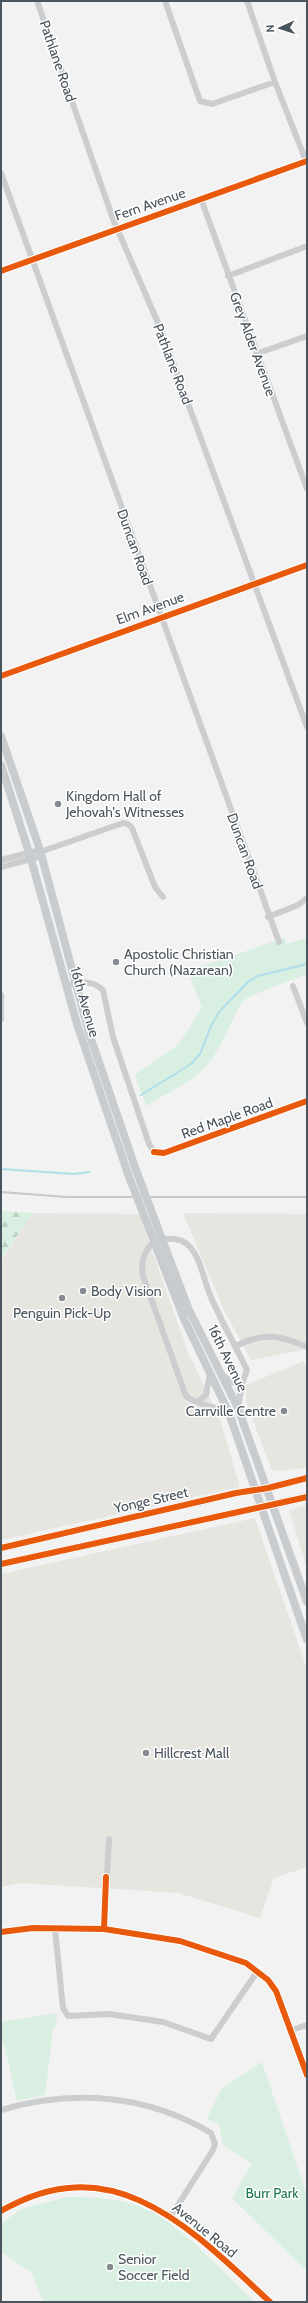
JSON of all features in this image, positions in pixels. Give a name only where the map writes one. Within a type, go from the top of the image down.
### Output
[{"type":"main road","name":"16th Avenue","points":[[1,736],[41,853],[76,984],[108,1092],[136,1170],[184,1319],[229,1413],[307,1640]]},
{"type":"main road","name":"16th Avenue","points":[[1,765],[30,856],[81,1036],[128,1174],[189,1310],[238,1408],[268,1488],[272,1505],[307,1602]]},
{"type":"main road","name":"Yonge Street","points":[[1,1548],[236,1493],[268,1488],[307,1478]]},
{"type":"main road","points":[[1,1564],[307,1497]]},
{"type":"main road","points":[[291,1595],[303,1590]]},
{"type":"street","name":"Pathlane Road","points":[[37,1],[117,228],[161,330],[307,727]]},
{"type":"street","points":[[165,1],[200,102],[212,104],[275,82]]},
{"type":"street","points":[[247,1],[275,82],[306,161]]},
{"type":"street","name":"Fern Avenue","points":[[1,272],[117,228],[306,161]]},
{"type":"street","name":"Duncan Road","points":[[1,173],[268,917],[279,942]]},
{"type":"street","name":"Grey Alder Avenue","points":[[201,199],[256,354],[305,476],[307,489]]},
{"type":"street","points":[[228,276],[307,246]]},
{"type":"street","points":[[256,354],[307,336]]},
{"type":"street","name":"Elm Avenue","points":[[1,676],[307,565]]},
{"type":"street","points":[[1,867],[123,823],[128,824],[132,828],[154,887],[163,897]]},
{"type":"street","points":[[1,860],[30,856]]},
{"type":"street","points":[[268,917],[298,905],[307,898]]},
{"type":"street","name":"16th Avenue","points":[[76,984],[88,981],[96,984],[103,990],[118,1056],[144,1130],[154,1152]]},
{"type":"street","points":[[67,986],[76,984]]},
{"type":"street","points":[[293,986],[307,1023]]},
{"type":"street","points":[[1,995],[1,1019]]},
{"type":"street","name":"Red Maple Road","points":[[154,1152],[164,1153],[307,1102]]},
{"type":"street","name":"16th Avenue","points":[[229,1413],[214,1406],[197,1402],[187,1397],[182,1385],[142,1276],[142,1261],[152,1244],[163,1238],[182,1241],[190,1247],[210,1296],[247,1370],[246,1377],[242,1384],[238,1408]]},
{"type":"street","points":[[236,1346],[254,1338],[269,1336],[285,1338],[307,1347]]},
{"type":"street","name":"16th Avenue","points":[[197,1402],[206,1395],[210,1373]]},
{"type":"street","points":[[222,1375],[232,1382],[242,1384]]},
{"type":"street","points":[[104,1929],[109,1839]]},
{"type":"street","points":[[1,1932],[33,1928],[104,1929],[180,1941],[232,1956],[246,1962],[268,1980],[276,1992],[292,2030],[307,2075]]},
{"type":"street","points":[[55,1929],[63,2008],[68,2016],[109,2014],[163,2022],[211,2040],[257,1972]]},
{"type":"street","points":[[292,2030],[307,2025]]},
{"type":"street","points":[[1,2110],[42,2100],[68,2096],[97,2096],[144,2105],[177,2116],[211,2133],[215,2144],[171,2216]]},
{"type":"street","name":"Avenue Road","points":[[1,2211],[16,2202],[37,2195],[75,2188],[100,2189],[126,2193],[147,2202],[171,2216],[270,2302]]},
{"type":"shaded area","points":[[33,1213],[139,1214],[188,1352],[220,1419],[240,1487],[1,1540],[1,1261]]},
{"type":"shaded area","points":[[183,1213],[307,1214],[307,1349],[251,1360],[224,1310]]},
{"type":"shaded area","points":[[304,1361],[307,1371],[307,1468],[272,1471],[246,1402],[246,1385]]},
{"type":"shaded area","points":[[307,1505],[307,1569],[289,1510]]},
{"type":"shaded area","points":[[255,1518],[307,1669],[307,1867],[274,1878],[260,1918],[178,1893],[20,1883],[1,1887],[1,1574]]},
{"type":"green space","points":[[284,938],[287,944],[307,938],[307,974],[250,996],[242,1002],[219,1047],[205,1068],[189,1081],[146,1106],[135,1075],[179,1044],[202,1008],[188,971]]},
{"type":"green space","points":[[1,1211],[33,1213],[1,1259]]},
{"type":"green space","points":[[57,2013],[56,2025],[53,2030],[45,2095],[17,2101],[5,2048],[1,2041],[1,2022]]},
{"type":"green space","name":"Burr Park","points":[[262,2062],[307,2196],[307,2271],[232,2198],[252,2164],[223,2145],[219,2124],[207,2119],[221,2089]]},
{"type":"green space","points":[[67,2197],[98,2198],[119,2201],[148,2210],[176,2228],[204,2252],[255,2302],[43,2302],[32,2273],[1,2252],[1,2224],[21,2209]]},
{"type":"waterway","points":[[141,1095],[191,1064],[200,1054],[211,1026],[219,1012],[249,981],[258,976],[307,964]]},
{"type":"waterway","points":[[1,1169],[74,1174],[89,1172]]},
{"type":"railway","points":[[1,1192],[67,1197],[307,1197]]},
{"type":"cycle path","points":[[1,271],[307,161]]},
{"type":"cycle path","points":[[1,676],[307,565]]},
{"type":"cycle path","points":[[154,1152],[164,1153],[307,1101]]},
{"type":"cycle path","points":[[1,1548],[236,1493],[268,1488],[307,1478]]},
{"type":"cycle path","points":[[1,1564],[307,1497]]},
{"type":"cycle path","points":[[104,1929],[106,1877]]},
{"type":"cycle path","points":[[1,1932],[33,1928],[104,1929],[180,1941],[246,1963],[268,1980],[276,1991],[307,2075]]},
{"type":"cycle path","points":[[1,2211],[42,2193],[80,2187],[115,2192],[149,2205],[180,2224],[211,2248],[270,2302]]},
{"type":"place","name":"Kingdom Hall of Jehovah's Witnesses","points":[[58,804]]},
{"type":"place","name":"Apostolic Christian Church (Nazarean)","points":[[116,962]]},
{"type":"place","name":"Body Vision","points":[[83,1291]]},
{"type":"place","name":"Penguin Pick-Up","points":[[62,1298]]},
{"type":"place","name":"Carrville Centre","points":[[284,1411]]},
{"type":"place","name":"Hillcrest Mall","points":[[146,1753]]},
{"type":"place","name":"Senior Soccer Field","points":[[110,2267]]}]
